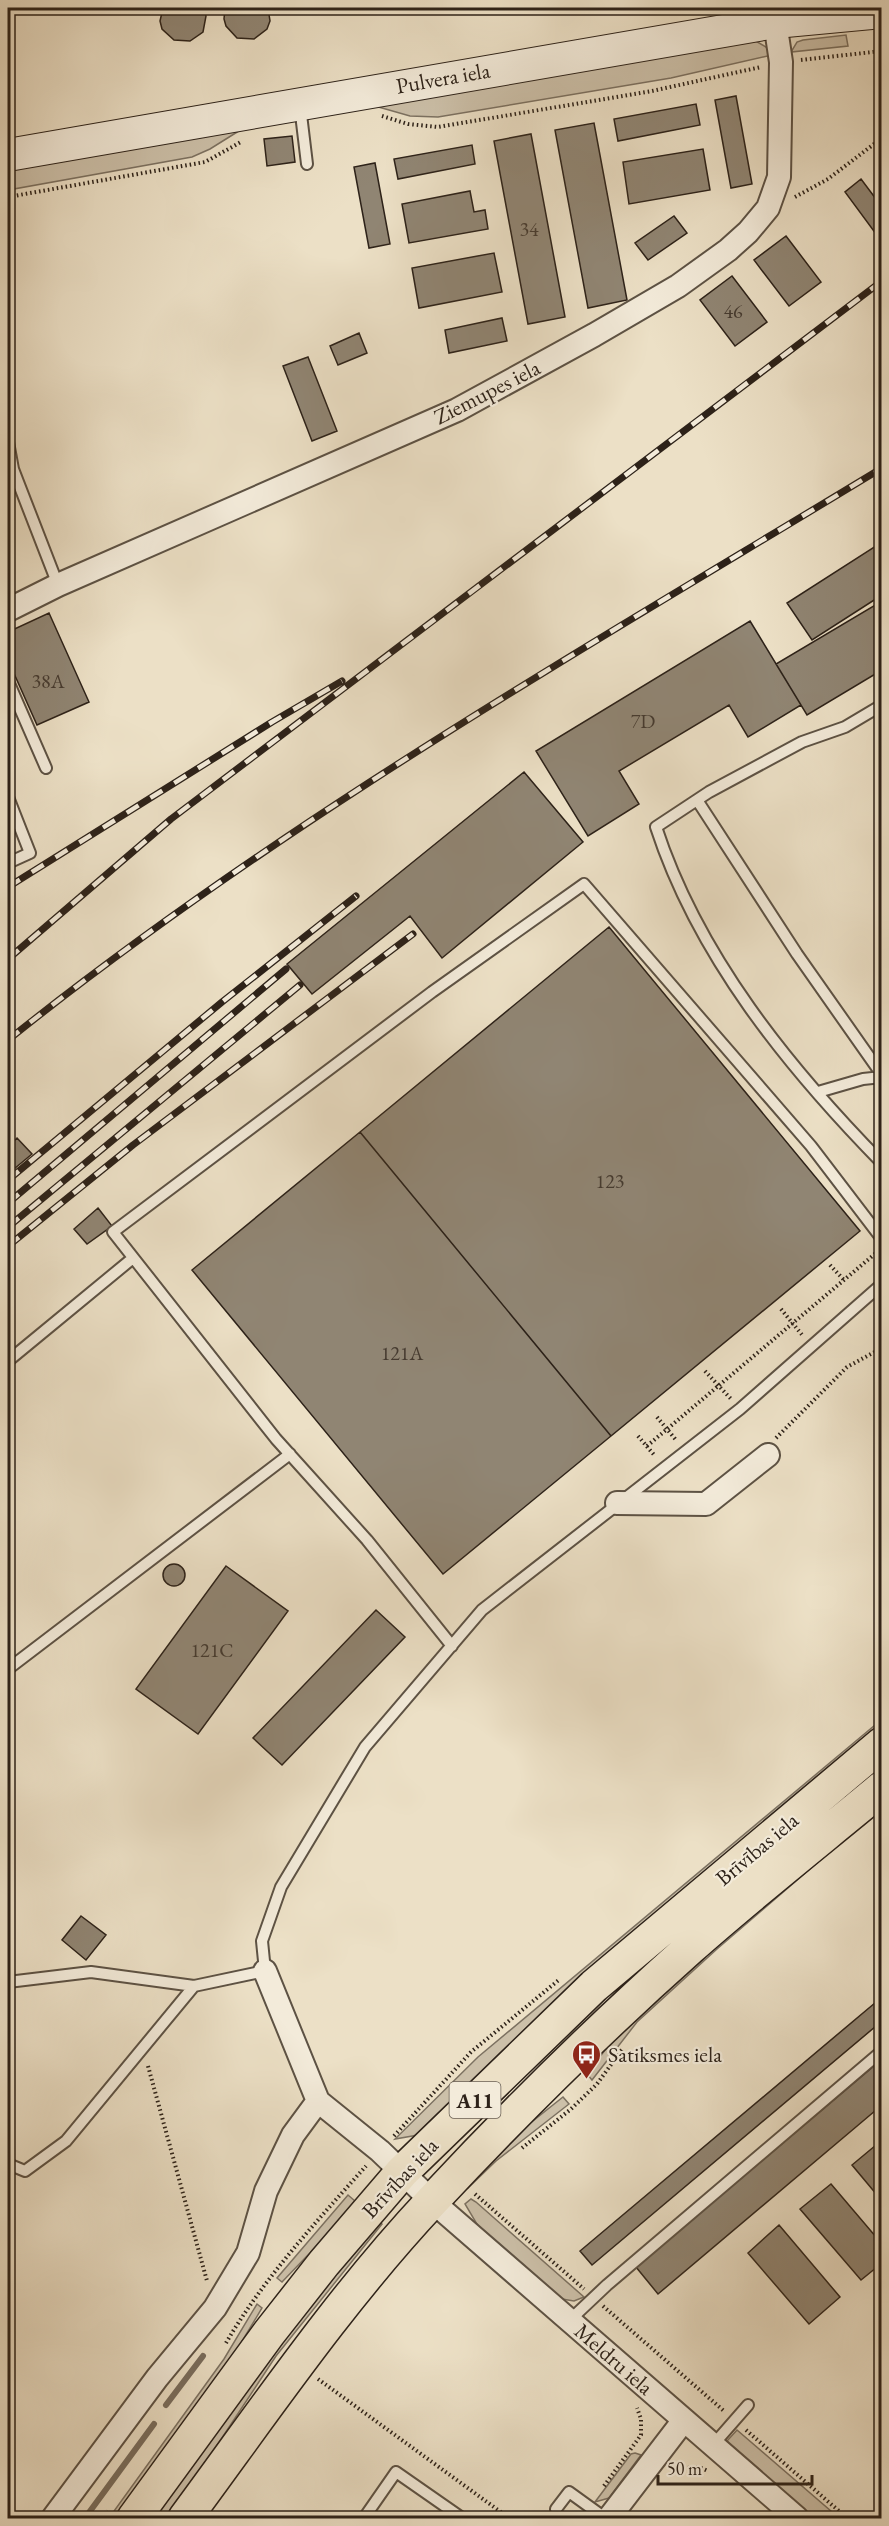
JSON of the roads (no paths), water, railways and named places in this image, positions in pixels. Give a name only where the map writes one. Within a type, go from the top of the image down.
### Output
[{"type":"highway","name":"Brīvības iela","points":[[134,2518],[269,2333],[324,2263],[402,2172],[594,1986],[882,1744]]},
{"type":"highway","name":"Brīvības iela","points":[[185,2518],[305,2355],[401,2235],[441,2208],[572,2058],[691,1948],[882,1788]]},
{"type":"main road","name":"Pulvera iela","points":[[8,155],[775,22],[881,12]]},
{"type":"street","name":"Ziemupes iela","points":[[8,610],[58,585],[457,410],[668,291],[728,250],[748,232],[768,208],[779,177],[781,62],[775,22]]},
{"type":"street","points":[[617,1503],[706,1504],[768,1455]]},
{"type":"street","points":[[53,2518],[157,2378],[215,2308],[248,2253],[266,2191],[293,2135],[318,2101],[265,1971]]},
{"type":"street","name":"Meldru iela","points":[[318,2101],[380,2151],[441,2208],[797,2518]]},
{"type":"street","points":[[607,2518],[684,2420]]},
{"type":"lane","points":[[299,103],[307,164]]},
{"type":"lane","points":[[8,442],[13,469],[58,585]]},
{"type":"lane","points":[[8,681],[46,768]]},
{"type":"lane","points":[[882,705],[845,727],[802,742],[697,800],[656,827],[662,847],[700,928],[728,978],[762,1026],[882,1163]]},
{"type":"lane","points":[[8,797],[30,853],[8,863]]},
{"type":"lane","points":[[697,800],[797,954],[882,1076],[818,1092]]},
{"type":"lane","points":[[452,1646],[367,1540],[290,1455],[113,1232],[432,992],[584,884],[812,1146],[882,1239]]},
{"type":"lane","points":[[8,1360],[134,1258]]},
{"type":"lane","points":[[8,1982],[91,1972],[194,1986],[265,1971],[262,1941],[281,1887],[365,1747],[482,1610],[740,1409],[882,1284]]},
{"type":"lane","points":[[8,1669],[290,1455]]},
{"type":"lane","points":[[8,2164],[25,2171],[66,2141],[194,1986]]},
{"type":"lane","points":[[570,2320],[607,2284],[882,2051]]},
{"type":"lane","points":[[713,2445],[748,2405]]},
{"type":"lane","points":[[364,2518],[396,2472],[462,2518]]},
{"type":"lane","points":[[556,2509],[568,2492],[607,2518]]},
{"type":"waterway","points":[[166,2405],[203,2356]]},
{"type":"waterway","points":[[85,2518],[154,2424]]},
{"type":"railway","points":[[8,959],[171,819],[882,281]]},
{"type":"railway","points":[[8,1040],[111,960],[217,884],[325,811],[546,671],[882,468]]},
{"type":"railway","points":[[8,887],[272,722],[342,681]]},
{"type":"railway","points":[[8,1180],[222,1002],[356,896]]},
{"type":"railway","points":[[8,1246],[133,1145],[413,934]]},
{"type":"railway","points":[[8,1203],[286,969]]},
{"type":"railway","points":[[8,1227],[300,985]]},
{"type":"place","name":"Satiksmes iela","points":[[587,2080]]}]
